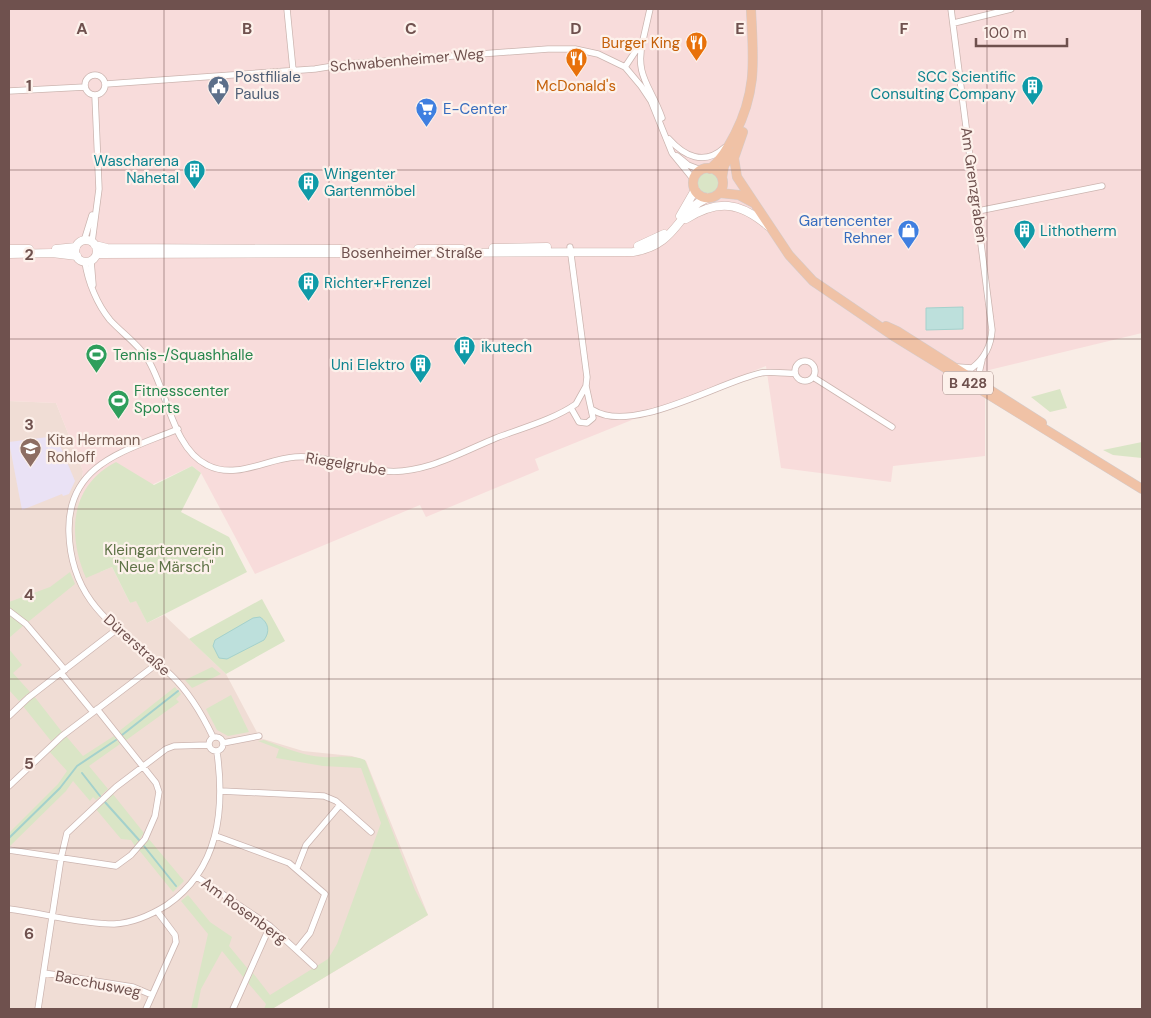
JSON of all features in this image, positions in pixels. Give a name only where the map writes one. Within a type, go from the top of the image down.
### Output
[{"type":"main road","name":"B 428","points":[[751,9],[754,80],[733,164],[736,177],[789,255],[813,282],[895,337],[1142,489]]},
{"type":"main road","name":"B 428","points":[[706,170],[725,154],[741,130]]},
{"type":"main road","name":"B 428","points":[[741,130],[724,166],[722,180],[753,202]]},
{"type":"main road","points":[[720,193],[722,180],[717,172],[706,170],[694,180],[695,190],[707,198],[720,193],[738,195],[753,202]]},
{"type":"main road","name":"B 428","points":[[869,318],[897,331],[1023,409],[1070,444]]},
{"type":"street","points":[[287,9],[293,70]]},
{"type":"street","points":[[650,9],[639,58],[642,72],[656,101],[666,135]]},
{"type":"street","name":"Am Grenzgraben","points":[[951,9],[992,330],[990,344],[982,359],[980,377],[987,387]]},
{"type":"street","points":[[954,23],[1011,9]]},
{"type":"street","points":[[625,67],[643,40]]},
{"type":"street","name":"Schwabenheimer Weg","points":[[106,84],[315,70],[346,64],[555,48],[587,51],[609,58],[625,67],[651,102],[675,159],[694,180]]},
{"type":"street","points":[[94,75],[100,76],[106,84],[103,93],[95,96],[88,93],[84,87],[86,80],[94,75]]},
{"type":"street","points":[[9,91],[84,87]]},
{"type":"street","points":[[9,249],[76,252],[88,261],[96,254],[90,243],[97,202],[99,169],[95,96]]},
{"type":"street","name":"Schwabenheimer Weg","points":[[666,135],[679,150],[692,157],[700,158],[718,153],[741,130]]},
{"type":"street","name":"Schwabenheimer Weg","points":[[666,135],[681,160],[706,170]]},
{"type":"street","points":[[978,211],[1102,186]]},
{"type":"street","name":"Bosenheimer Straße","points":[[96,254],[442,254],[635,247],[658,238],[673,224],[690,202],[695,190]]},
{"type":"street","name":"Bosenheimer Straße","points":[[90,243],[108,248],[570,249],[641,251],[661,242],[701,200],[707,198]]},
{"type":"street","points":[[680,223],[706,208],[729,206],[752,214],[773,231]]},
{"type":"street","points":[[9,254],[76,252],[90,243]]},
{"type":"street","points":[[570,249],[586,386],[593,410],[593,418],[586,423],[579,422],[570,408],[576,404],[586,386]]},
{"type":"street","name":"Riegelgrube","points":[[88,261],[87,277],[99,304],[110,320],[147,359],[191,454],[214,468],[230,471],[294,457],[317,457],[384,471],[404,471],[448,458],[570,408]]},
{"type":"street","points":[[954,366],[972,368],[982,359]]},
{"type":"street","points":[[796,373],[800,363],[808,361],[815,369],[813,377]]},
{"type":"street","points":[[593,410],[600,415],[615,416],[651,413],[763,373],[796,373],[803,380],[813,377],[892,427]]},
{"type":"street","name":"Dürerstraße","points":[[178,429],[104,462],[85,477],[73,499],[68,523],[69,540],[75,572],[90,598],[116,630],[158,663],[192,699],[213,738]]},
{"type":"street","points":[[9,611],[26,624],[95,711],[142,766],[158,787],[159,799],[149,831],[131,855],[116,866],[9,850]]},
{"type":"street","points":[[9,716],[28,698],[116,630]]},
{"type":"street","points":[[9,786],[62,736],[158,663]]},
{"type":"street","points":[[223,744],[259,736]]},
{"type":"street","points":[[208,745],[213,738],[219,738],[223,744]]},
{"type":"street","points":[[217,752],[221,750],[223,744]]},
{"type":"street","points":[[38,1009],[65,837],[116,786],[169,747],[208,745]]},
{"type":"street","points":[[208,745],[210,750],[217,752]]},
{"type":"street","points":[[9,909],[115,924],[136,920],[157,911],[179,895],[197,877],[216,836],[221,791],[217,752]]},
{"type":"street","points":[[221,791],[324,796],[336,801],[371,832]]},
{"type":"street","points":[[298,868],[306,845],[340,805]]},
{"type":"street","points":[[216,836],[289,863],[298,868],[325,894],[310,933],[297,949]]},
{"type":"street","name":"Am Rosenberg","points":[[197,877],[270,926],[314,966]]},
{"type":"street","points":[[146,1009],[176,942],[175,934],[157,911]]},
{"type":"street","points":[[233,1009],[270,926]]},
{"type":"street","name":"Bacchusweg","points":[[44,974],[133,988],[152,995]]},
{"type":"shaded area","points":[[9,9],[1142,9],[1142,333],[985,371],[985,456],[893,466],[891,482],[781,468],[766,366],[535,459],[539,470],[426,517],[420,505],[255,574],[201,473],[192,466],[77,520],[83,471],[56,403],[9,401]]},
{"type":"shaded area","points":[[9,401],[56,403],[83,471],[77,520],[100,572],[112,567],[130,603],[136,600],[147,623],[164,615],[226,674],[260,738],[303,751],[352,756],[366,761],[428,915],[272,1009],[9,1009]]},
{"type":"shaded area","points":[[56,436],[75,481],[69,494],[63,496],[62,494],[22,510],[9,442]]},
{"type":"green space","points":[[708,172],[716,175],[719,183],[716,191],[708,194],[700,191],[697,183],[700,175]]},
{"type":"green space","points":[[1060,389],[1067,408],[1050,412],[1031,397]]},
{"type":"green space","points":[[1142,442],[1142,458],[1113,455],[1103,450]]},
{"type":"green space","name":"Kleingartenverein \"Neue Märsch\"","points":[[116,462],[154,485],[192,466],[201,473],[181,512],[229,537],[247,572],[147,623],[136,601],[130,603],[112,567],[86,578],[76,545],[75,528],[77,512],[81,498],[89,484],[101,472]]},
{"type":"green space","points":[[70,572],[75,584],[28,622],[9,607],[9,602],[50,587]]},
{"type":"green space","points":[[262,599],[285,641],[226,674],[189,639]]},
{"type":"green space","points":[[9,614],[24,625],[9,638]]},
{"type":"green space","points":[[9,649],[22,665],[13,673],[30,692],[19,701],[9,690]]},
{"type":"green space","points":[[212,667],[221,674],[192,688],[185,680]]},
{"type":"green space","points":[[175,687],[181,694],[176,699],[179,702],[125,741],[118,732]]},
{"type":"green space","points":[[231,695],[249,732],[228,736],[217,730],[206,709]]},
{"type":"green space","points":[[34,696],[62,732],[51,741],[23,706]]},
{"type":"green space","points":[[66,736],[83,756],[114,736],[120,744],[89,766],[108,789],[96,800],[93,797],[90,801],[73,781],[66,791],[9,847],[9,833],[58,784],[67,771],[49,751]]},
{"type":"green space","points":[[264,740],[308,755],[350,757],[365,760],[415,890],[428,915],[272,1009],[264,1009],[266,1004],[248,983],[253,973],[270,995],[328,959],[337,944],[381,823],[361,768],[323,766],[276,758],[279,749],[258,741]]},
{"type":"green space","points":[[112,793],[144,833],[135,846],[131,840],[121,839],[95,808]]},
{"type":"green space","points":[[148,838],[184,881],[173,892],[139,850]]},
{"type":"green space","points":[[188,895],[210,922],[232,937],[229,946],[248,969],[244,978],[222,951],[201,989],[197,1009],[191,1009],[208,934],[181,901]]},
{"type":"water","points":[[963,307],[963,329],[926,330],[926,308]]},
{"type":"water","points":[[260,617],[268,628],[264,640],[227,659],[219,658],[213,646],[215,640],[253,618]]},
{"type":"waterway","points":[[122,735],[178,691]]},
{"type":"waterway","points":[[9,838],[60,788],[77,766],[116,740]]},
{"type":"waterway","points":[[82,773],[100,796]]},
{"type":"waterway","points":[[104,801],[139,840]]},
{"type":"waterway","points":[[144,846],[176,886]]},
{"type":"place","name":"Burger King","points":[[696,62]]},
{"type":"place","name":"McDonald's","points":[[576,77]]},
{"type":"place","name":"Postfiliale Paulus","points":[[219,105]]},
{"type":"place","name":"SCC Scientific Consulting Company","points":[[1032,105]]},
{"type":"place","name":"E-Center","points":[[427,128]]},
{"type":"place","name":"Wascharena Nahetal","points":[[195,189]]},
{"type":"place","name":"Wingenter Gartenmöbel","points":[[308,202]]},
{"type":"place","name":"Gartencenter Rehner","points":[[908,249]]},
{"type":"place","name":"Lithotherm","points":[[1024,250]]},
{"type":"place","name":"Richter+Frenzel","points":[[308,302]]},
{"type":"place","name":"ikutech","points":[[465,366]]},
{"type":"place","name":"Tennis-/Squashhalle","points":[[97,374]]},
{"type":"place","name":"Uni Elektro","points":[[421,384]]},
{"type":"place","name":"Fitnesscenter Sports","points":[[118,419]]},
{"type":"place","name":"Kita Hermann Rohloff","points":[[31,468]]}]
